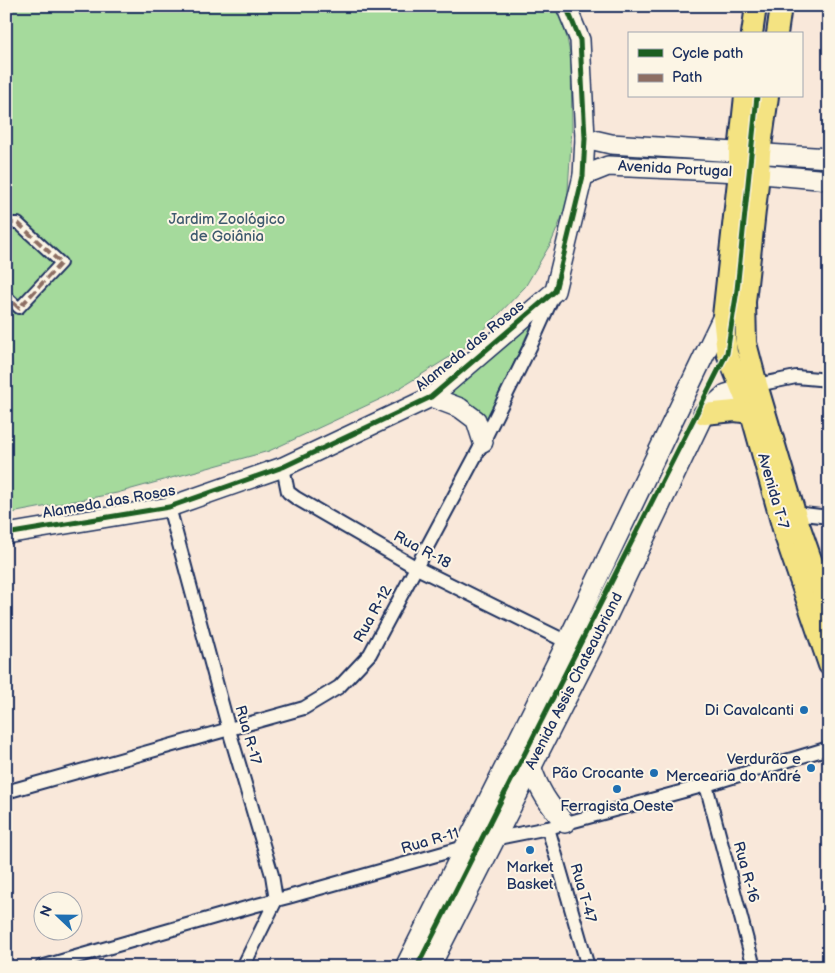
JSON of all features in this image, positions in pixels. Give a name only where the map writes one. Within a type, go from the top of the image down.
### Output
[{"type":"main road","points":[[555,291],[583,176],[585,138],[580,40],[566,6]]},
{"type":"main road","points":[[752,32],[756,6]]},
{"type":"main road","points":[[777,32],[780,6]]},
{"type":"main road","name":"Avenida Assis Chateaubriand","points":[[405,967],[567,642],[723,316],[745,98]]},
{"type":"main road","points":[[749,387],[746,302],[760,153],[768,98]]},
{"type":"main road","name":"Avenida Portugal","points":[[585,138],[611,144],[739,162],[759,174],[829,180]]},
{"type":"main road","points":[[608,166],[607,158],[611,144]]},
{"type":"main road","name":"Avenida Portugal","points":[[583,176],[608,166],[739,162],[760,153],[829,158]]},
{"type":"main road","name":"Alameda das Rosas","points":[[6,534],[169,507],[283,467],[432,397],[555,291]]},
{"type":"main road","name":"Avenida T-7","points":[[723,316],[727,353],[749,387],[829,611]]},
{"type":"main road","name":"Avenida Assis Chateaubriand","points":[[430,967],[493,839],[592,648],[704,414],[726,394],[749,387]]},
{"type":"main road","name":"Avenida T-7","points":[[749,387],[751,413],[785,536],[829,665]]},
{"type":"main road","points":[[432,397],[460,408],[476,420],[484,442]]},
{"type":"main road","points":[[704,414],[735,411],[751,413]]},
{"type":"main road","points":[[531,766],[556,825]]},
{"type":"street","points":[[6,223],[18,222],[61,263],[19,308],[6,296]]},
{"type":"street","name":"Rua R-12","points":[[6,792],[304,708],[339,687],[370,654],[417,568],[484,442],[555,291]]},
{"type":"street","points":[[749,387],[796,377],[829,380]]},
{"type":"street","name":"Rua R-18","points":[[283,467],[288,492],[296,498],[417,568],[567,642]]},
{"type":"street","name":"Rua R-17","points":[[169,507],[229,730],[272,875],[276,900]]},
{"type":"street","points":[[795,513],[829,517]]},
{"type":"street","name":"Rua R-11","points":[[41,967],[493,839],[556,825],[706,786],[829,748]]},
{"type":"street","name":"Rua R-16","points":[[706,786],[754,967]]},
{"type":"street","name":"Rua T-47","points":[[556,825],[588,967]]},
{"type":"street","points":[[243,967],[276,900]]},
{"type":"green space","name":"Jardim Zoológico de Goiânia","points":[[6,6],[557,6],[571,59],[572,128],[567,205],[551,243],[525,287],[469,345],[387,396],[269,451],[117,493],[6,514]]},
{"type":"green space","points":[[532,324],[486,422],[447,396]]},
{"type":"marked path","points":[[6,223],[18,223],[61,263],[19,308],[6,296]]},
{"type":"cycle path","points":[[6,534],[169,507],[283,467],[431,397],[555,291],[583,176],[585,138],[580,40],[566,6]]},
{"type":"cycle path","points":[[417,967],[727,353],[737,290],[757,98]]},
{"type":"place","name":"Di Cavalcanti","points":[[804,710]]},
{"type":"place","name":"Verdurão e Mercearia do André","points":[[811,768]]},
{"type":"place","name":"Pão Crocante","points":[[654,773]]},
{"type":"place","name":"Ferragista Oeste","points":[[617,789]]},
{"type":"place","name":"Market Basket","points":[[530,850]]}]
